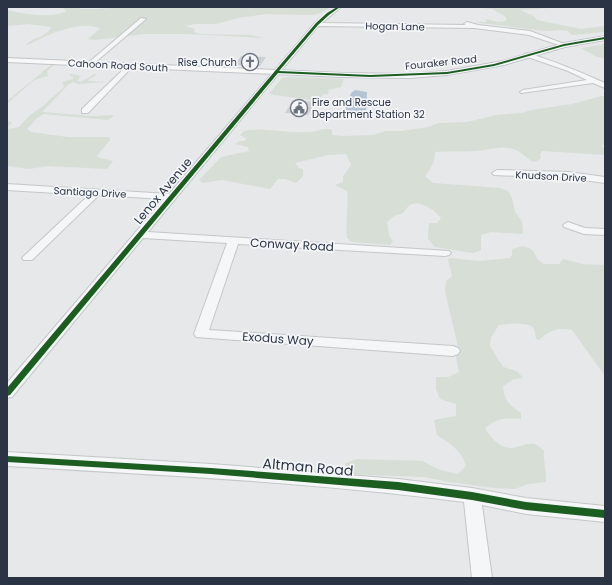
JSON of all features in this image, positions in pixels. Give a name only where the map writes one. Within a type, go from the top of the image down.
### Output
[{"type":"main road","name":"Fouraker Road","points":[[276,72],[370,76],[425,75],[483,67],[564,45],[605,38]]},
{"type":"main road","name":"Cahoon Road South","points":[[7,60],[276,72]]},
{"type":"street","name":"Lenox Avenue","points":[[7,393],[317,24],[339,7]]},
{"type":"street","points":[[90,64],[143,19]]},
{"type":"street","points":[[459,21],[478,27],[530,33],[564,45]]},
{"type":"street","name":"Hogan Lane","points":[[317,24],[472,27]]},
{"type":"street","points":[[527,55],[570,70],[605,86]]},
{"type":"street","points":[[85,111],[130,66]]},
{"type":"street","points":[[523,92],[595,81]]},
{"type":"street","name":"Knudson Drive","points":[[497,174],[568,175],[605,180]]},
{"type":"street","name":"Santiago Drive","points":[[7,187],[172,197]]},
{"type":"street","points":[[28,258],[97,192]]},
{"type":"street","points":[[568,225],[584,231],[605,232]]},
{"type":"street","name":"Conway Road","points":[[140,235],[233,242],[445,253]]},
{"type":"street","name":"Exodus Way","points":[[233,242],[201,334],[454,351]]},
{"type":"street","name":"Altman Road","points":[[7,459],[211,471],[398,486],[472,496],[526,506],[605,514]]},
{"type":"street","points":[[472,496],[482,578]]},
{"type":"shaded area","points":[[62,7],[96,9],[125,7],[331,7],[321,13],[312,15],[267,14],[238,18],[216,24],[194,24],[185,26],[195,29],[194,32],[199,34],[251,35],[264,38],[187,34],[144,34],[95,40],[88,39],[100,29],[79,26],[61,30],[26,45],[32,40],[47,33],[51,27],[28,24],[7,26],[7,10],[29,14],[53,15],[66,11]]},
{"type":"shaded area","points":[[475,7],[564,7],[520,10],[534,16],[537,20],[581,29],[605,26],[605,32],[572,35],[568,31],[546,31],[472,22],[486,22],[486,19],[498,22],[506,21],[506,17],[492,9]]},
{"type":"shaded area","points":[[605,44],[605,59],[595,56],[581,48]]},
{"type":"shaded area","points":[[51,65],[54,65],[47,71],[48,76],[34,80],[7,104],[7,101]]},
{"type":"shaded area","points":[[72,74],[81,76],[77,81],[84,80],[94,74],[97,75],[88,81],[106,82],[78,84],[74,82],[69,84],[42,112],[92,116],[114,116],[108,120],[44,114],[37,118],[27,129],[31,132],[68,137],[109,137],[110,140],[96,157],[113,161],[107,169],[48,166],[29,169],[7,166],[7,120],[12,123],[8,127],[9,129],[19,127],[29,116],[43,106],[64,87],[62,82],[73,79],[73,77],[69,75]]},
{"type":"shaded area","points":[[282,78],[344,79],[341,87],[328,90],[328,94],[323,94],[318,101],[269,94]]},
{"type":"shaded area","points":[[605,96],[605,145],[601,145],[605,149],[605,155],[542,151],[540,155],[541,159],[534,162],[519,151],[508,148],[476,151],[435,152],[432,165],[425,176],[433,183],[500,188],[508,191],[512,198],[515,212],[522,221],[523,234],[491,232],[481,235],[481,250],[473,253],[435,247],[428,239],[429,223],[437,223],[441,218],[436,212],[428,207],[417,203],[410,205],[403,213],[394,216],[387,222],[389,236],[393,241],[390,245],[352,242],[347,238],[347,191],[335,185],[343,182],[343,176],[351,165],[346,154],[328,155],[295,163],[299,168],[303,169],[303,176],[296,183],[285,179],[278,179],[270,189],[222,180],[203,183],[199,180],[221,157],[249,151],[248,147],[235,144],[239,141],[244,141],[247,139],[240,135],[244,131],[259,130],[311,132],[326,129],[332,130],[332,135],[373,135],[386,131],[402,131],[428,127],[439,123],[467,122],[497,115],[522,113],[531,110],[572,104]]},
{"type":"shaded area","points":[[523,246],[532,250],[537,259],[544,264],[559,264],[563,259],[582,264],[605,265],[605,376],[572,330],[554,330],[539,340],[536,339],[532,326],[508,324],[499,325],[491,337],[490,346],[503,367],[517,371],[523,378],[514,379],[503,386],[506,399],[521,413],[521,419],[510,418],[498,420],[485,428],[493,439],[503,447],[512,448],[534,444],[544,451],[546,482],[528,484],[515,489],[494,488],[424,477],[343,474],[346,463],[357,459],[422,461],[440,470],[458,474],[466,466],[464,460],[458,452],[437,435],[434,420],[456,416],[456,404],[440,399],[436,389],[436,377],[448,377],[459,372],[456,357],[458,347],[445,291],[446,281],[452,276],[448,260],[450,258],[479,261],[510,258],[512,255],[512,249]]},
{"type":"water","points":[[355,90],[367,92],[366,114],[346,114],[344,112],[351,93]]},
{"type":"building","points":[[241,56],[266,57],[260,66],[234,65]]},
{"type":"building","name":"Fire and Rescue Department Station 32","points":[[293,100],[315,102],[308,115],[285,113]]},
{"type":"cycle path","points":[[7,393],[317,24],[339,7]]},
{"type":"cycle path","points":[[276,72],[370,76],[447,73],[494,65],[564,45],[605,38]]},
{"type":"cycle path","points":[[7,459],[211,471],[398,486],[472,496],[526,506],[605,514]]},
{"type":"place","name":"Rise Church","points":[[250,62]]},
{"type":"place","name":"Fire and Rescue Department Station 32","points":[[299,108]]}]
